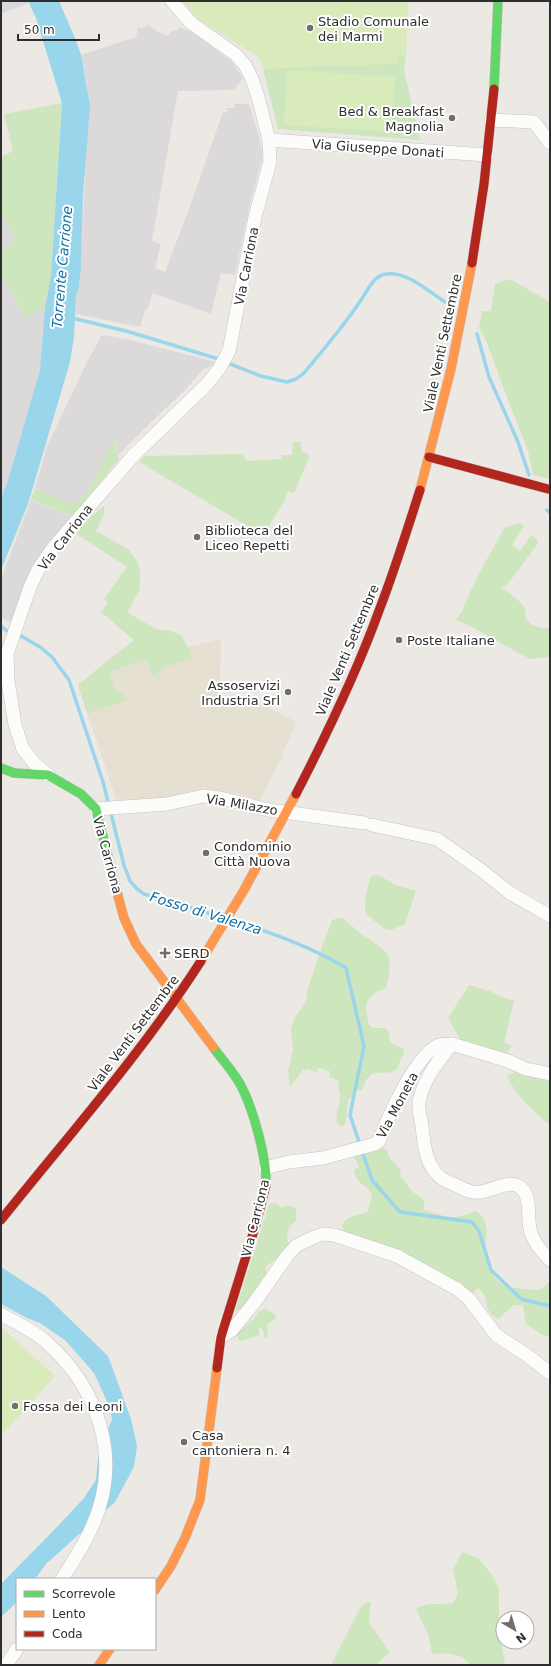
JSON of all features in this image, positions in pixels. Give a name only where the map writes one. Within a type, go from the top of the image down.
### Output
[{"type":"main road","name":"Viale Venti Settembre","points":[[1,1220],[76,1130],[176,999],[236,904],[286,812],[343,695],[379,611],[425,472],[452,364],[468,287],[491,120],[498,1]]},
{"type":"main road","points":[[429,457],[544,488]]},
{"type":"main road","points":[[1,768],[14,773],[48,775]]},
{"type":"main road","name":"Via Carriona","points":[[48,775],[82,794],[98,808],[124,918],[136,944],[238,1080],[256,1123],[265,1168],[266,1184],[256,1224],[221,1337],[200,1500],[185,1538],[171,1566],[156,1588]]},
{"type":"main road","points":[[100,1665],[109,1650]]},
{"type":"street","name":"Via Carriona","points":[[48,775],[34,763],[22,749],[15,726],[8,681],[6,654],[30,587],[38,570],[53,548],[133,456],[204,386],[219,369],[229,351],[255,217],[270,162],[269,140],[258,97],[252,79],[245,65],[235,54],[191,23],[172,1]]},
{"type":"street","points":[[491,120],[534,122],[550,143]]},
{"type":"street","name":"Via Giuseppe Donati","points":[[269,140],[487,155]]},
{"type":"street","name":"Via Milazzo","points":[[98,808],[167,804],[204,796],[220,798],[269,810],[368,824],[437,839],[481,870],[510,893],[550,916]]},
{"type":"street","points":[[452,1044],[508,1061],[526,1070],[550,1074]]},
{"type":"street","name":"Via Moneta","points":[[265,1168],[289,1162],[323,1158],[375,1144],[379,1141],[407,1081],[419,1064],[430,1052],[440,1045],[452,1044]]},
{"type":"street","name":"Via Moneta","points":[[452,1044],[440,1058],[430,1075],[419,1103],[425,1152],[433,1169],[440,1177],[471,1192],[476,1193],[512,1184],[519,1186],[527,1199],[531,1234],[539,1248],[550,1260]]},
{"type":"street","points":[[221,1337],[232,1330],[296,1246],[323,1234],[334,1235],[397,1256],[457,1289],[469,1299],[496,1335],[528,1356],[550,1374]]},
{"type":"street","points":[[1,1314],[44,1340],[66,1361],[86,1390],[100,1423],[107,1461],[101,1502],[93,1526],[63,1578]]},
{"type":"street","points":[[6,1665],[16,1650]]},
{"type":"shaded area","points":[[1,1],[28,1],[29,3],[1,14]]},
{"type":"shaded area","points":[[148,25],[165,35],[168,35],[173,30],[176,31],[180,27],[193,33],[231,61],[243,78],[235,89],[230,90],[178,91],[152,241],[161,244],[155,268],[165,272],[223,112],[227,113],[228,110],[224,108],[235,108],[234,104],[249,104],[263,155],[249,208],[235,275],[221,273],[211,314],[153,293],[147,310],[145,310],[140,327],[76,314],[76,296],[79,288],[81,267],[87,139],[87,85],[81,55],[136,37],[138,27],[141,28]]},
{"type":"shaded area","points":[[4,217],[16,241],[1,250],[1,218]]},
{"type":"shaded area","points":[[1,273],[19,308],[41,309],[45,307],[42,370],[8,483],[1,499]]},
{"type":"shaded area","points":[[102,335],[126,339],[216,362],[214,365],[203,369],[186,389],[117,456],[116,436],[88,491],[74,506],[35,488],[48,444],[86,364]]},
{"type":"shaded area","points":[[31,500],[71,517],[26,581],[12,622],[5,620],[1,616],[1,579]]},
{"type":"shaded area","points":[[220,640],[221,648],[219,693],[222,701],[256,706],[258,703],[297,722],[282,754],[283,755],[259,801],[240,794],[203,788],[200,792],[168,799],[117,802],[78,685],[119,651],[188,647]]},
{"type":"green space","name":"Stadio Comunale dei Marmi","points":[[183,1],[408,1],[406,56],[398,56],[398,64],[263,69],[260,58],[197,18]]},
{"type":"green space","points":[[398,56],[406,56],[404,70],[420,140],[278,129],[263,69],[398,63]]},
{"type":"green space","points":[[287,70],[395,77],[392,132],[284,125]]},
{"type":"green space","points":[[62,103],[51,276],[45,307],[25,318],[1,273],[1,250],[16,241],[4,217],[1,218],[1,157],[13,151],[4,114]]},
{"type":"green space","points":[[510,279],[550,302],[550,479],[533,475],[528,451],[487,343],[479,327],[482,311],[491,311],[495,284]]},
{"type":"green space","points":[[116,435],[116,451],[119,459],[72,517],[31,499],[35,488],[74,505],[88,491]]},
{"type":"green space","points":[[293,442],[301,442],[301,450],[310,456],[294,493],[288,491],[285,498],[286,499],[263,535],[139,462],[145,456],[241,454],[245,457],[246,461],[281,459],[282,455],[292,455]]},
{"type":"green space","points":[[104,506],[104,514],[96,531],[129,550],[137,561],[140,570],[140,589],[127,612],[156,629],[171,631],[182,636],[192,657],[161,669],[162,673],[157,674],[158,681],[156,675],[153,677],[146,659],[109,672],[117,693],[122,691],[126,701],[87,713],[78,685],[134,640],[101,612],[108,602],[104,599],[127,567],[73,532]]},
{"type":"green space","points":[[520,523],[524,526],[512,545],[520,551],[531,535],[538,540],[537,545],[507,585],[501,587],[523,605],[528,622],[534,626],[550,628],[550,657],[530,659],[466,624],[455,620],[461,613],[477,577],[505,527]]},
{"type":"green space","points":[[373,875],[378,875],[396,885],[416,891],[405,924],[391,930],[385,929],[367,915],[365,910],[365,900],[370,879]]},
{"type":"green space","points":[[342,917],[360,933],[385,951],[388,956],[390,968],[386,988],[376,992],[368,999],[366,1009],[369,1025],[373,1028],[385,1028],[389,1032],[390,1042],[404,1049],[398,1068],[389,1072],[373,1073],[366,1080],[362,1090],[354,1090],[352,1097],[348,1100],[346,1121],[343,1126],[338,1125],[337,1122],[340,1097],[338,1086],[339,1081],[329,1077],[330,1071],[318,1068],[317,1073],[308,1069],[303,1070],[290,1087],[288,1071],[293,1050],[291,1029],[294,1019],[306,1002],[307,992],[332,920]]},
{"type":"green space","points":[[469,985],[490,991],[507,999],[514,1000],[504,1043],[512,1046],[506,1054],[461,1041],[448,1018]]},
{"type":"green space","points":[[517,1070],[550,1079],[550,1125],[526,1103],[515,1090],[507,1076]]},
{"type":"green space","points":[[381,1147],[386,1149],[390,1158],[400,1169],[401,1177],[413,1192],[422,1198],[424,1202],[424,1210],[450,1217],[461,1216],[476,1211],[481,1216],[485,1221],[487,1229],[486,1253],[488,1263],[494,1277],[498,1281],[511,1287],[539,1290],[550,1282],[550,1337],[542,1335],[526,1324],[523,1305],[514,1305],[498,1319],[490,1312],[485,1296],[479,1288],[470,1294],[458,1283],[428,1265],[348,1233],[342,1228],[345,1220],[348,1218],[368,1212],[372,1196],[368,1188],[360,1183],[357,1178],[354,1169],[359,1168],[359,1166],[352,1157],[374,1151]]},
{"type":"green space","points":[[276,1203],[282,1208],[289,1206],[296,1209],[296,1220],[289,1227],[287,1235],[288,1247],[281,1256],[265,1267],[267,1275],[247,1304],[235,1312],[269,1205]]},
{"type":"green space","points":[[266,1308],[276,1316],[275,1320],[267,1325],[268,1334],[266,1338],[264,1337],[263,1330],[258,1327],[260,1333],[259,1335],[243,1341],[239,1340],[237,1336],[238,1332],[254,1319],[258,1312]]},
{"type":"green space","name":"Fossa dei Leoni","points":[[1,1327],[55,1376],[1,1436]]},
{"type":"green space","points":[[463,1552],[479,1559],[492,1575],[499,1589],[499,1610],[495,1610],[495,1650],[503,1650],[505,1663],[503,1665],[471,1665],[468,1661],[459,1656],[442,1653],[432,1654],[428,1634],[416,1609],[430,1604],[453,1603],[458,1594],[453,1568]]},
{"type":"green space","points":[[371,1601],[369,1623],[390,1652],[376,1665],[331,1665],[360,1608],[365,1603]]},
{"type":"water","name":"Torrente Carrione","points":[[28,1],[59,1],[81,55],[90,106],[83,197],[81,267],[79,288],[76,296],[74,337],[70,362],[28,504],[1,570],[1,498],[7,484],[40,370],[45,307],[51,276],[62,103],[36,18]]},
{"type":"water","points":[[1,1267],[46,1296],[108,1356],[131,1419],[137,1446],[134,1467],[115,1502],[46,1564],[36,1578],[16,1578],[16,1603],[1,1617],[1,1584],[84,1498],[96,1480],[98,1458],[112,1419],[110,1408],[94,1373],[66,1341],[40,1323],[1,1304]]},
{"type":"waterway","name":"Torrente Carrione","points":[[72,318],[153,339],[215,358],[261,376],[287,382],[296,379],[303,374],[342,327],[372,283],[378,277],[386,274],[402,276],[417,283],[445,302]]},
{"type":"waterway","points":[[477,334],[489,377],[518,442],[529,475]]},
{"type":"waterway","points":[[547,510],[550,513]]},
{"type":"waterway","name":"Fosso di Valenza","points":[[1,626],[7,631],[21,636],[40,647],[52,657],[69,680],[103,782],[124,865],[130,881],[144,894],[222,917]]},
{"type":"waterway","name":"Fosso di Valenza","points":[[232,920],[276,935],[318,953],[346,968],[364,1046],[350,1115],[360,1145]]},
{"type":"waterway","name":"Fosso di Valenza","points":[[362,1151],[372,1180],[400,1212],[472,1222],[479,1231],[491,1270],[521,1299],[550,1306]]},
{"type":"traffic: fast","points":[[494,89],[498,1]]},
{"type":"traffic: fast","points":[[1,768],[14,773],[48,775],[81,794],[96,809],[118,896]]},
{"type":"traffic: fast","points":[[213,1047],[237,1079],[248,1101],[258,1130],[264,1160],[266,1185]]},
{"type":"traffic: slow","points":[[420,490],[451,369],[472,263]]},
{"type":"traffic: slow","points":[[201,961],[244,890],[296,794]]},
{"type":"traffic: slow","points":[[118,896],[124,918],[136,944],[213,1047]]},
{"type":"traffic: slow","points":[[156,1588],[171,1566],[185,1538],[200,1500],[217,1368]]},
{"type":"traffic: slow","points":[[99,1665],[109,1650]]},
{"type":"traffic: jam","points":[[472,263],[484,184],[494,89]]},
{"type":"traffic: jam","points":[[429,457],[548,489]]},
{"type":"traffic: jam","points":[[296,794],[330,726],[362,656],[391,579],[420,490]]},
{"type":"traffic: jam","points":[[1,1220],[130,1061],[201,961]]},
{"type":"traffic: jam","points":[[217,1368],[221,1337],[256,1224],[266,1185]]},
{"type":"place","name":"Stadio Comunale dei Marmi","points":[[310,28]]},
{"type":"place","name":"Bed & Breakfast Magnolia","points":[[452,118]]},
{"type":"place","name":"Biblioteca del Liceo Repetti","points":[[197,537]]},
{"type":"place","name":"Poste Italiane","points":[[399,640]]},
{"type":"place","name":"Assoservizi Industria Srl","points":[[288,692]]},
{"type":"place","name":"Condominio Città Nuova","points":[[206,853]]},
{"type":"place","name":"SERD","points":[[165,953]]},
{"type":"place","name":"Fossa dei Leoni","points":[[15,1406]]},
{"type":"place","name":"Casa cantoniera n. 4","points":[[184,1442]]}]
